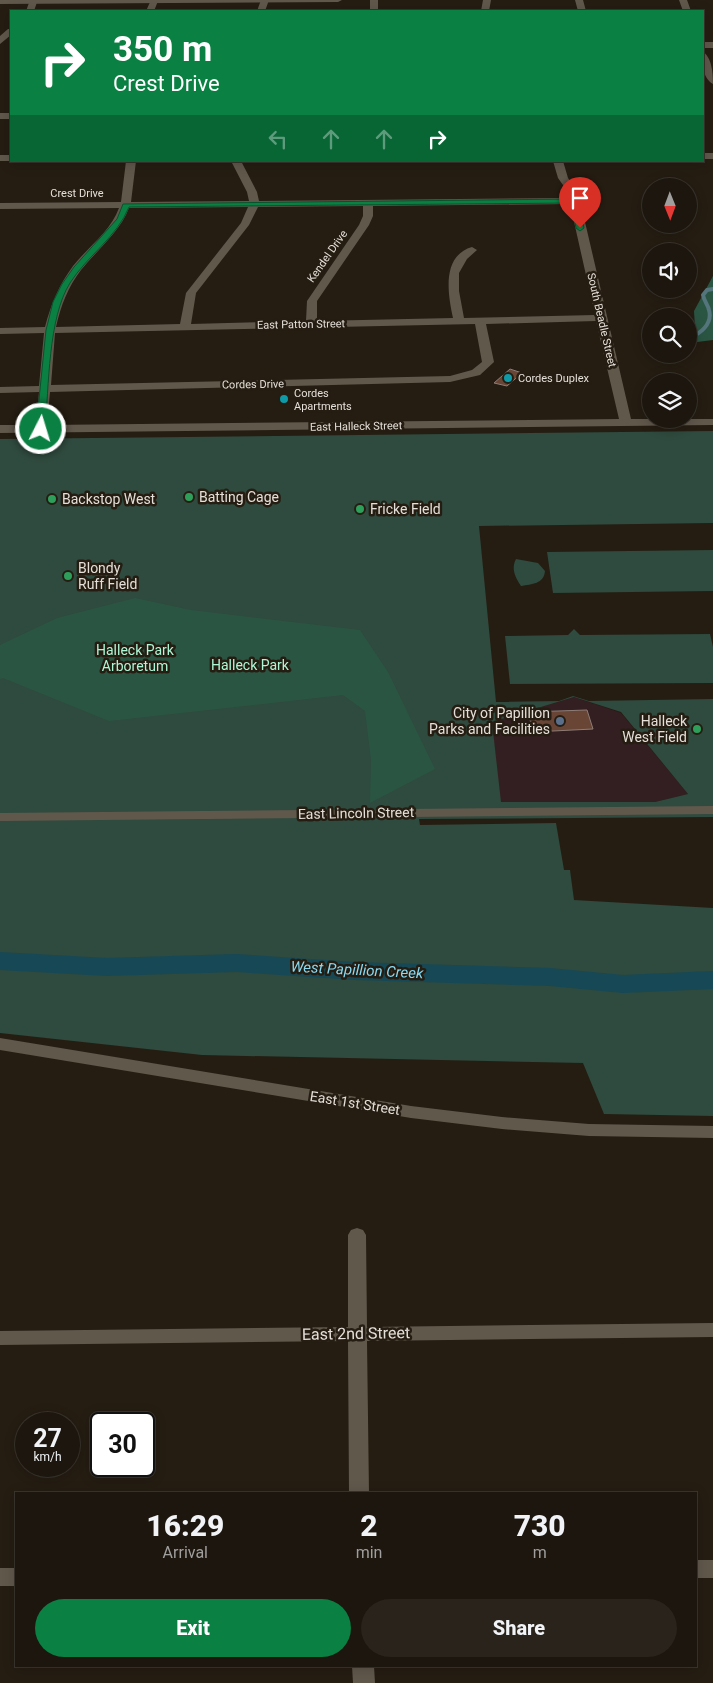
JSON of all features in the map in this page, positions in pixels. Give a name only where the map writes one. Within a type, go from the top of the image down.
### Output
[{"type":"street","points":[[0,2],[338,0]]},
{"type":"street","points":[[30,10],[33,2]]},
{"type":"street","points":[[0,41],[10,32]]},
{"type":"street","points":[[704,58],[713,81]]},
{"type":"street","points":[[41,429],[50,330],[57,302],[77,268],[120,219],[126,205],[131,162]]},
{"type":"street","points":[[186,327],[186,307],[192,292],[238,233],[254,204],[251,188],[237,162]]},
{"type":"street","name":"South Beadle Street","points":[[558,162],[563,178],[573,192],[626,423]]},
{"type":"street","name":"Crest Drive","points":[[0,206],[574,201]]},
{"type":"street","name":"Kendel Drive","points":[[311,324],[312,301],[364,225],[368,216],[368,203]]},
{"type":"street","points":[[459,321],[452,280],[456,267],[472,250]]},
{"type":"street","name":"East Patton Street","points":[[0,331],[602,318]]},
{"type":"street","name":"Cordes Drive","points":[[0,390],[450,379],[478,372],[488,362],[480,321]]},
{"type":"street","name":"East Halleck Street","points":[[0,430],[713,422]]},
{"type":"street","name":"East Lincoln Street","points":[[0,817],[713,810]]},
{"type":"street","name":"East 1st Street","points":[[0,1044],[420,1113],[502,1123],[589,1130],[713,1132]]},
{"type":"street","points":[[357,1235],[356,1333],[359,1492]]},
{"type":"street","name":"East 2nd Street","points":[[0,1338],[713,1330]]},
{"type":"street","points":[[697,1569],[713,1569]]},
{"type":"street","points":[[0,1577],[15,1577]]},
{"type":"street","points":[[363,1667],[364,1683]]},
{"type":"shaded area","name":"City of Papillion Parks and Facilities","points":[[574,697],[621,713],[688,794],[655,802],[500,803],[492,722]]},
{"type":"green space","points":[[713,276],[713,340],[697,342],[696,308]]},
{"type":"green space","name":"Halleck Park","points":[[713,431],[713,523],[479,526],[496,702],[559,701],[573,696],[589,701],[713,699],[713,817],[419,819],[420,825],[556,823],[564,870],[570,870],[574,900],[713,908],[713,1116],[604,1114],[583,1063],[202,1055],[0,1033],[0,439]],"holes":[[[574,697],[621,712],[688,794],[655,802],[501,802],[492,722]]]},
{"type":"green space","points":[[713,550],[713,591],[553,593],[547,552]]},
{"type":"green space","points":[[516,559],[538,563],[545,571],[542,579],[537,583],[521,586],[514,573]]},
{"type":"green space","name":"Halleck Park Arboretum","points":[[135,598],[191,610],[360,630],[388,672],[435,769],[370,803],[371,760],[365,711],[343,695],[109,721],[3,678],[0,679],[0,645],[57,618]]},
{"type":"green space","points":[[574,629],[580,635],[710,634],[713,647],[713,683],[510,684],[505,636],[568,635]]},
{"type":"building","name":"Cordes Duplex","points":[[510,369],[522,373],[507,386],[494,383]]},
{"type":"building","name":"City of Papillion Parks and Facilities","points":[[587,710],[593,729],[533,732],[528,712]]},
{"type":"waterway","points":[[697,334],[705,328],[710,315],[703,295],[707,290],[713,289]]},
{"type":"waterway","name":"West Papillion Creek","points":[[0,961],[107,967],[236,963],[355,971],[550,977],[623,984],[713,980]]},
{"type":"place","name":"Cordes Duplex","points":[[508,378]]},
{"type":"place","name":"Cordes Apartments","points":[[284,399]]},
{"type":"place","name":"Batting Cage","points":[[189,497]]},
{"type":"place","name":"Backstop West","points":[[52,499]]},
{"type":"place","name":"Fricke Field","points":[[360,509]]},
{"type":"place","name":"Blondy Ruff Field","points":[[68,576]]},
{"type":"place","name":"City of Papillion Parks and Facilities","points":[[560,721]]},
{"type":"place","name":"Halleck West Field","points":[[697,729]]},
{"type":"route","points":[[41,429],[50,330],[57,302],[77,268],[120,219],[126,205],[574,201],[580,228]]}]
